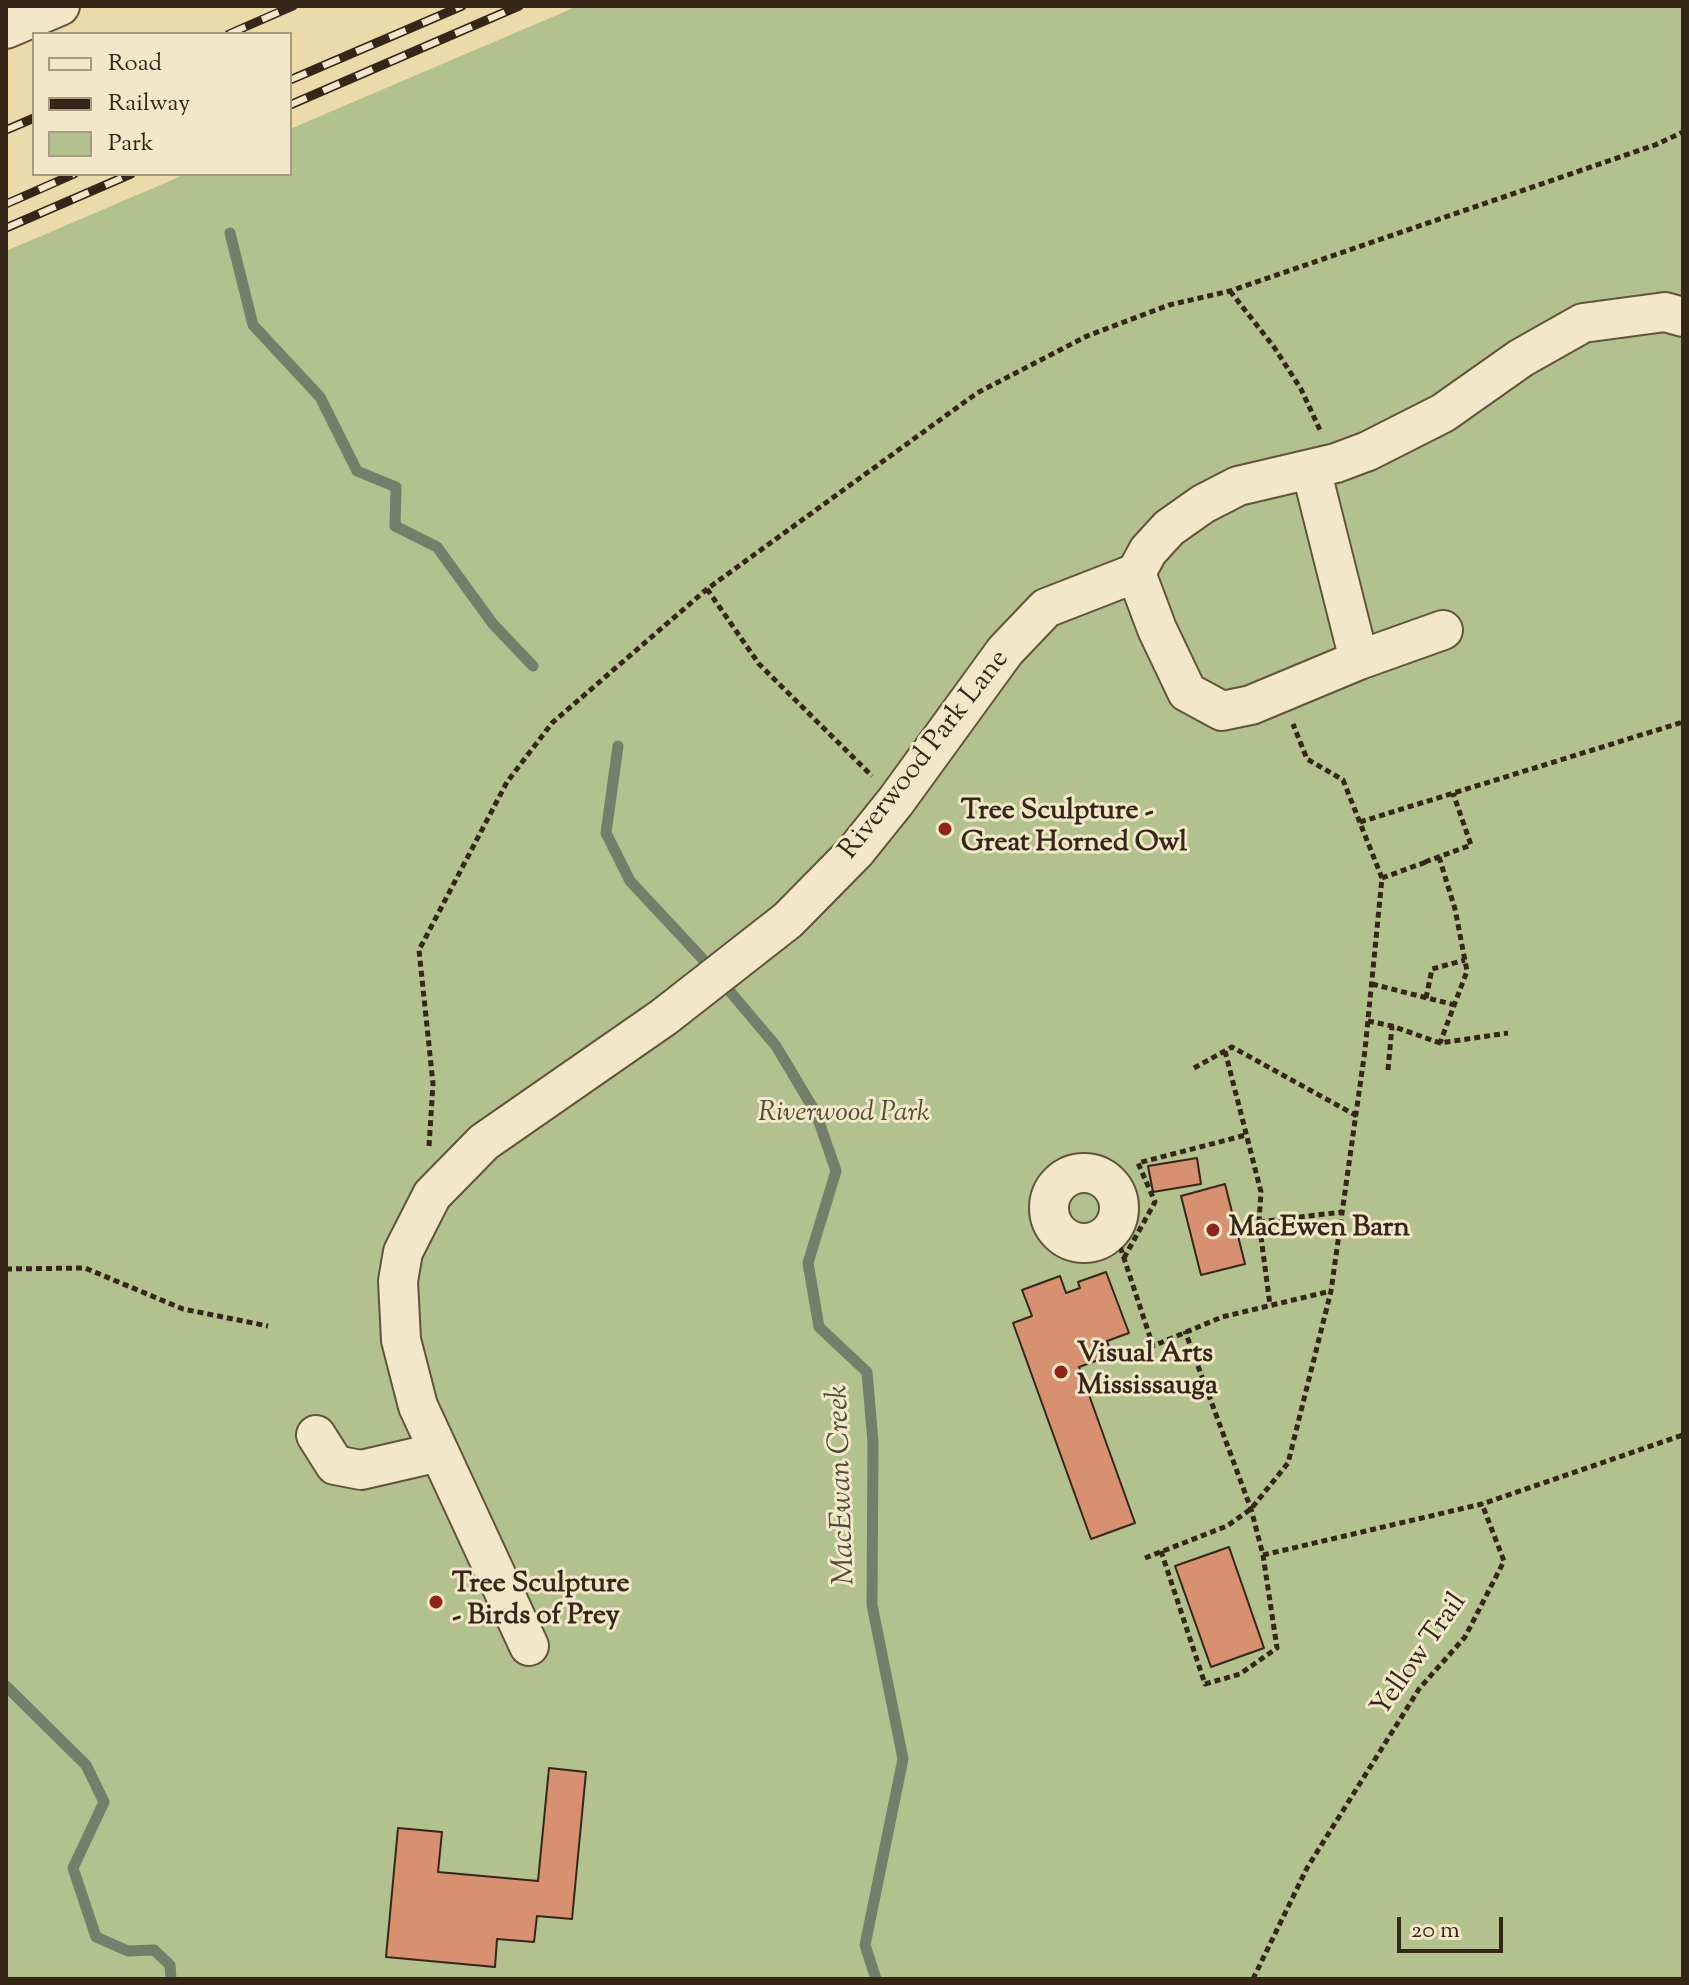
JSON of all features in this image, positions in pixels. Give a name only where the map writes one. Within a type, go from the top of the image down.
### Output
[{"type":"street","points":[[6,29],[60,6]]},
{"type":"street","points":[[1443,630],[1359,660],[1251,705],[1222,711],[1187,692],[1157,629],[1136,573],[1148,551],[1169,528],[1203,504],[1238,486],[1323,466],[1368,451],[1443,413],[1521,358],[1583,323],[1665,312],[1683,317]]},
{"type":"street","points":[[1323,466],[1359,660]]},
{"type":"street","name":"Riverwood Park Lane","points":[[529,1646],[418,1406],[401,1340],[398,1281],[403,1252],[416,1222],[432,1195],[484,1142],[664,1017],[788,920],[855,852],[1005,651],[1046,608],[1136,573]]},
{"type":"street","points":[[1083,1158],[1094,1174],[1112,1186],[1120,1206],[1119,1243],[1075,1242],[1057,1231],[1049,1210],[1055,1189],[1072,1175],[1083,1158]]},
{"type":"street","points":[[316,1435],[335,1465],[361,1470],[439,1452]]},
{"type":"path","points":[[428,1155],[433,1084],[419,950],[507,782],[552,723],[707,589],[977,393],[1087,336],[1169,305],[1230,291],[1655,145],[1683,132]]},
{"type":"path","points":[[1230,291],[1274,347],[1301,389],[1323,466]]},
{"type":"path","points":[[707,589],[759,664],[896,801]]},
{"type":"path","points":[[1145,1558],[1227,1526],[1251,1509],[1288,1463],[1331,1291],[1357,1116],[1382,878],[1343,780],[1307,759],[1280,692]]},
{"type":"path","points":[[1360,822],[1683,722]]},
{"type":"path","points":[[1382,878],[1471,845],[1453,793]]},
{"type":"path","points":[[1439,857],[1455,909],[1467,971],[1440,1043]]},
{"type":"path","points":[[1426,998],[1432,969],[1465,960]]},
{"type":"path","points":[[1372,984],[1455,1005]]},
{"type":"path","points":[[1368,1021],[1440,1043],[1508,1033]]},
{"type":"path","points":[[1388,1070],[1392,1026]]},
{"type":"path","points":[[1194,1068],[1232,1047],[1357,1116]]},
{"type":"path","points":[[1225,1051],[1261,1192],[1259,1222],[1270,1305]]},
{"type":"path","points":[[1246,1135],[1138,1163],[1155,1202],[1119,1243],[1153,1346],[1222,1317],[1331,1291]]},
{"type":"path","points":[[1259,1222],[1342,1212]]},
{"type":"path","points":[[6,1269],[85,1268],[183,1309],[268,1326]]},
{"type":"path","points":[[1161,1551],[1205,1684],[1240,1674],[1277,1648],[1263,1555],[1251,1509],[1185,1331]]},
{"type":"path","points":[[1263,1555],[1482,1504],[1683,1435]]},
{"type":"path","name":"Yellow Trail","points":[[1253,1979],[1307,1868],[1419,1689],[1465,1637],[1504,1561],[1482,1504]]},
{"type":"green space","name":"Riverwood Park","points":[[578,6],[1683,6],[1683,1979],[6,1979],[6,251],[181,176],[292,176],[292,128]]},
{"type":"building","points":[[1197,1158],[1201,1184],[1153,1192],[1148,1166]]},
{"type":"building","name":"MacEwen Barn","points":[[1225,1184],[1245,1264],[1201,1275],[1181,1196]]},
{"type":"building","points":[[1106,1272],[1129,1333],[1107,1341],[1112,1355],[1079,1367],[1135,1523],[1091,1539],[1013,1323],[1032,1316],[1022,1290],[1060,1276],[1066,1293],[1080,1288],[1078,1282]]},
{"type":"building","points":[[1229,1547],[1264,1648],[1211,1667],[1175,1566]]},
{"type":"building","points":[[549,1768],[586,1772],[572,1919],[537,1916],[534,1942],[497,1939],[495,1967],[386,1957],[398,1828],[442,1832],[438,1872],[538,1881]]},
{"type":"waterway","name":"MacEwan Creek","points":[[230,233],[253,325],[320,397],[357,471],[396,487],[395,526],[437,547],[493,624],[533,666]]},
{"type":"waterway","name":"MacEwan Creek","points":[[618,746],[606,833],[630,881],[700,956],[776,1046],[816,1113],[836,1171],[808,1263],[819,1327],[867,1372],[873,1442],[872,1605],[903,1759],[865,1945],[876,1979]]},
{"type":"waterway","points":[[6,1686],[86,1765],[104,1802],[73,1868],[96,1937],[128,1951],[154,1950],[170,1965],[171,1979]]},
{"type":"railway","points":[[234,32],[293,6]]},
{"type":"railway","points":[[292,79],[462,6]]},
{"type":"railway","points":[[292,104],[519,6]]},
{"type":"railway","points":[[6,130],[32,119]]},
{"type":"railway","points":[[6,204],[69,176]]},
{"type":"railway","points":[[6,228],[126,176]]},
{"type":"place","name":"Tree Sculpture - Great Horned Owl","points":[[945,829]]},
{"type":"place","name":"MacEwen Barn","points":[[1213,1230]]},
{"type":"place","name":"Visual Arts Mississauga","points":[[1061,1372]]},
{"type":"place","name":"Tree Sculpture - Birds of Prey","points":[[436,1602]]}]
